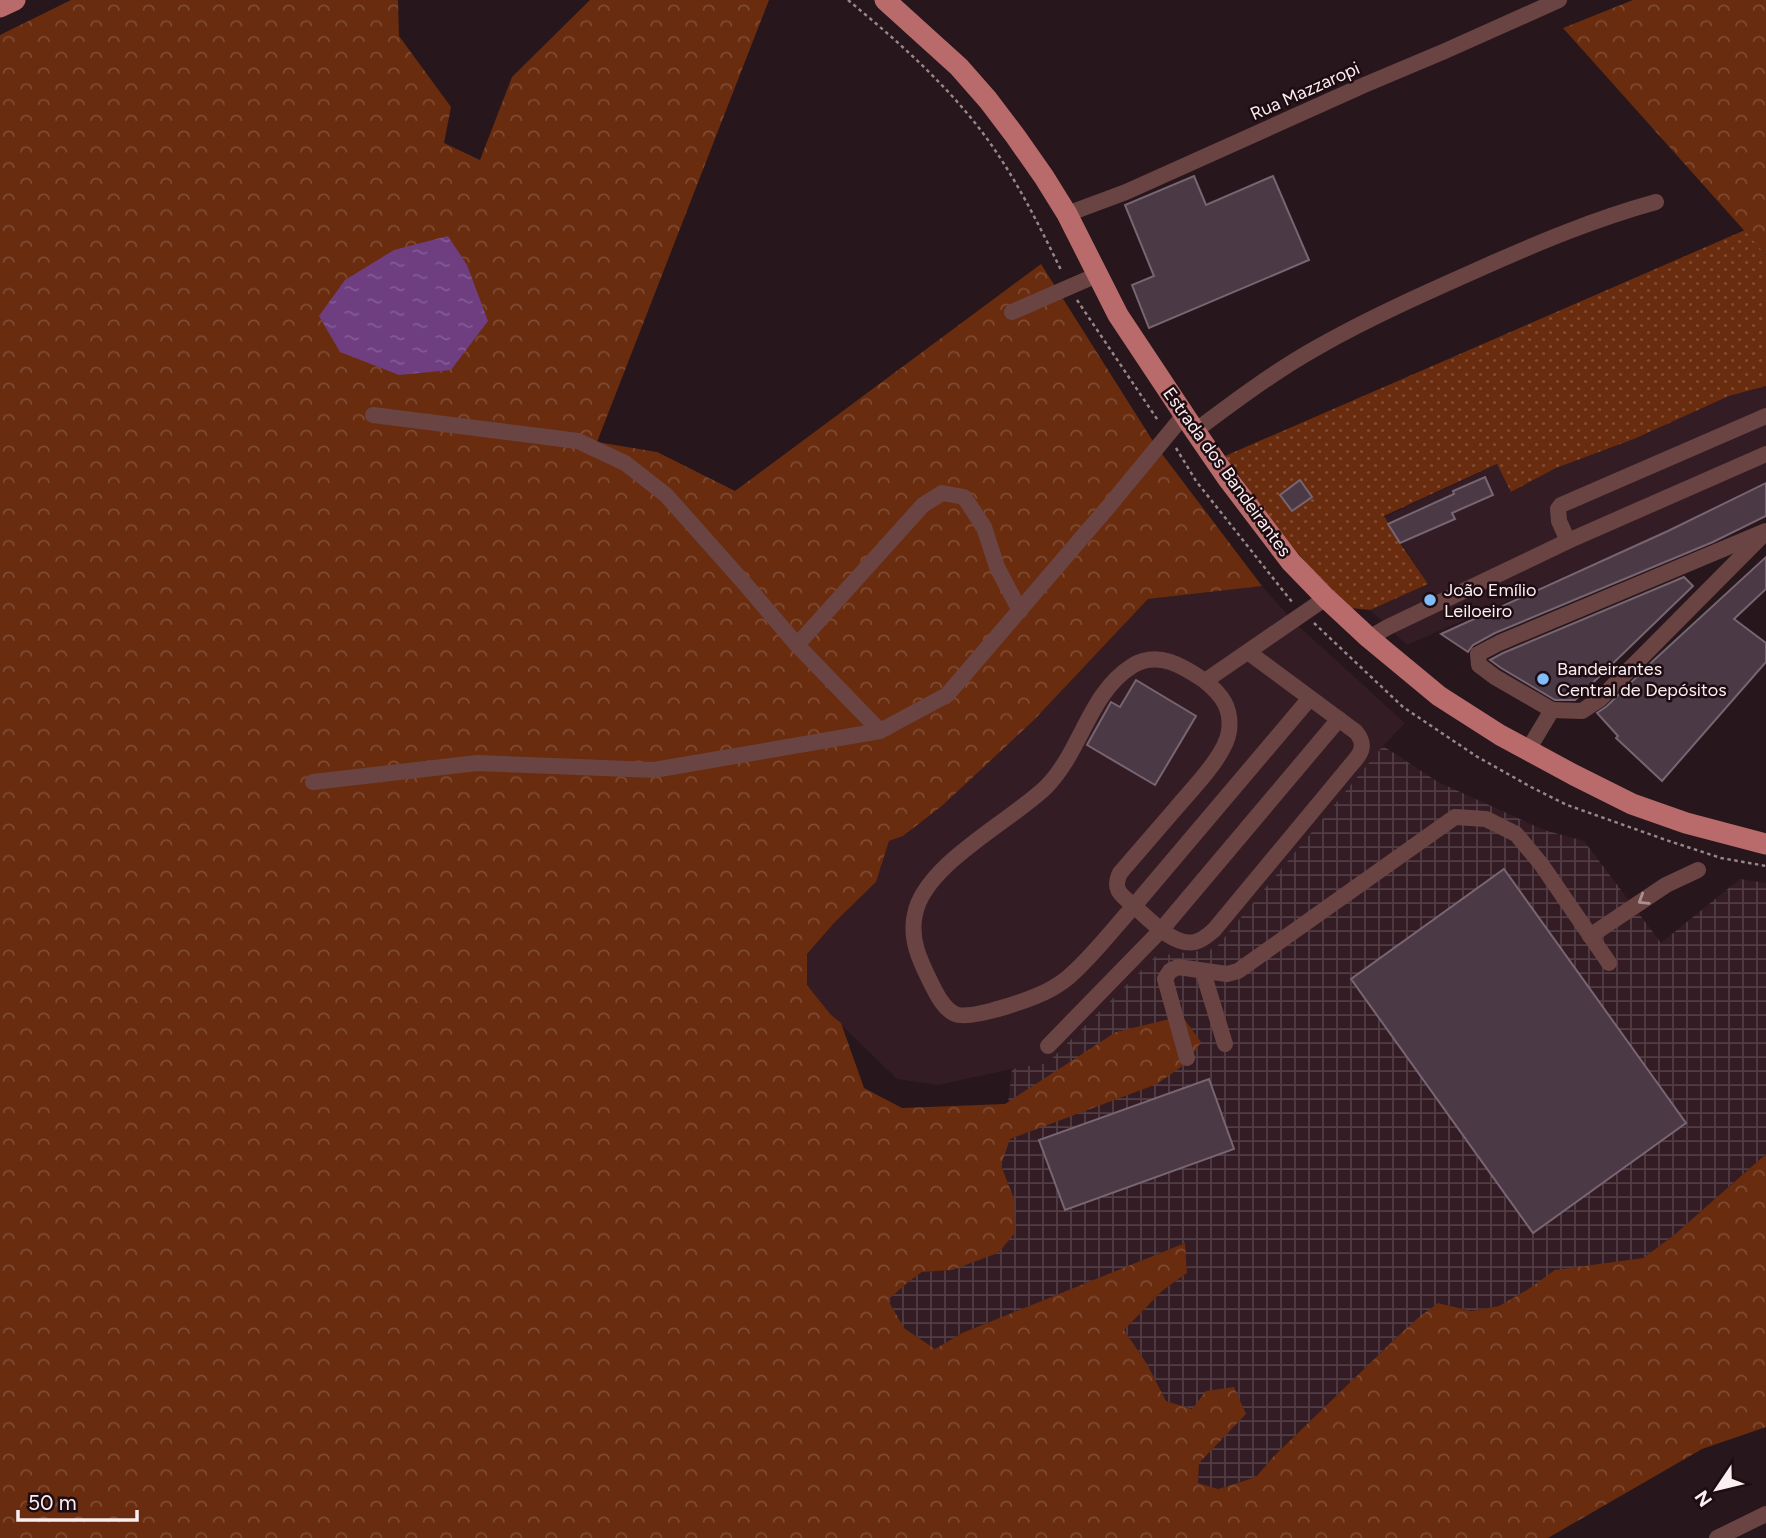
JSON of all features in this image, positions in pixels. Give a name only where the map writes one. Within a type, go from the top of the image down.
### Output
[{"type":"main road","points":[[0,7],[15,0]]},
{"type":"main road","name":"Estrada dos Bandeirantes","points":[[885,0],[959,67],[988,100],[1044,177],[1067,214],[1118,315],[1189,423],[1291,562],[1326,598],[1439,696],[1500,735],[1632,804],[1686,823],[1766,844]]},
{"type":"street","name":"Rua Mazzaropi","points":[[1067,214],[1126,192],[1559,0]]},
{"type":"street","points":[[313,782],[477,763],[654,770],[880,730],[947,695],[1189,423],[1318,346],[1400,305],[1586,224],[1656,202]]},
{"type":"street","points":[[1012,312],[1097,275]]},
{"type":"street","points":[[373,415],[578,441],[625,463],[666,495],[797,645],[880,730]]},
{"type":"street","points":[[1568,541],[1559,521],[1558,509],[1562,505],[1766,416]]},
{"type":"street","points":[[1369,638],[1388,626],[1568,541],[1766,454]]},
{"type":"street","points":[[797,645],[923,505],[942,493],[964,497],[984,527],[996,567],[1020,611]]},
{"type":"street","points":[[1766,531],[1600,699],[1582,711],[1552,710],[1479,665],[1478,654],[1499,643],[1766,531]]},
{"type":"street","points":[[1205,681],[1326,598]]},
{"type":"street","points":[[1248,652],[1356,732],[1363,747],[1214,930],[1193,943],[1174,939],[1133,906],[1117,890],[1116,882],[1120,873],[1206,772],[1229,734],[1227,706],[1219,692],[1183,666],[1166,660],[1148,660],[1133,666],[1109,687],[1057,776],[1043,790],[969,846],[936,876],[919,901],[913,936],[929,980],[947,1009],[956,1015],[979,1014],[1052,989],[1072,975],[1133,906],[1310,698]]},
{"type":"street","points":[[1528,750],[1552,710]]},
{"type":"street","points":[[1048,1046],[1162,929],[1339,719]]},
{"type":"street","points":[[1187,1058],[1166,979],[1170,971],[1178,967],[1227,974],[1238,971],[1455,817],[1486,819],[1516,834],[1541,864],[1609,963]]},
{"type":"street","points":[[1590,936],[1667,885],[1699,870]]},
{"type":"street","points":[[1203,972],[1226,1044]]},
{"type":"street","points":[[1717,1538],[1766,1514]]},
{"type":"shaded area","points":[[1766,386],[1766,483],[1668,531],[1407,645],[1370,610],[1428,584],[1384,517],[1498,464],[1511,492],[1556,468],[1634,439],[1729,396]]},
{"type":"shaded area","points":[[1262,586],[1294,622],[1405,723],[1383,746],[1215,950],[1156,956],[1047,1063],[938,1085],[897,1079],[831,1015],[807,985],[807,954],[876,882],[889,841],[903,836],[943,805],[1033,721],[1148,599]]},
{"type":"shaded area","points":[[1383,746],[1438,782],[1544,830],[1584,841],[1661,943],[1740,879],[1766,883],[1766,1154],[1674,1235],[1643,1258],[1608,1263],[1527,1290],[1499,1306],[1471,1311],[1438,1303],[1397,1337],[1273,1457],[1256,1477],[1217,1489],[1198,1483],[1199,1463],[1192,1409],[1166,1401],[1147,1364],[1124,1330],[1162,1291],[1187,1273],[1185,1243],[962,1333],[935,1349],[904,1328],[888,1300],[922,1272],[952,1270],[1014,1199],[1001,1165],[1012,1069],[1047,1063],[1156,956],[1215,949]]},
{"type":"green space","points":[[71,0],[398,0],[399,36],[451,107],[444,143],[480,160],[512,77],[590,0],[769,0],[597,442],[657,452],[735,491],[1041,264],[1156,446],[1262,586],[1148,599],[1033,721],[943,805],[903,836],[889,841],[876,882],[807,954],[807,985],[831,1015],[841,1023],[864,1088],[902,1108],[1005,1104],[1116,1032],[1182,1016],[1201,1042],[1188,1062],[1157,1084],[1010,1139],[1001,1165],[1014,1199],[1015,1233],[998,1253],[952,1270],[922,1272],[907,1283],[888,1300],[904,1328],[935,1349],[962,1333],[1185,1243],[1187,1273],[1162,1291],[1124,1330],[1147,1364],[1166,1401],[1192,1409],[1206,1391],[1234,1387],[1246,1414],[1199,1463],[1198,1483],[1218,1489],[1256,1477],[1273,1457],[1397,1337],[1438,1303],[1471,1311],[1499,1306],[1555,1270],[1643,1258],[1674,1235],[1766,1154],[1766,1427],[1702,1449],[1548,1538],[0,1538],[0,35]]},
{"type":"green space","points":[[1633,0],[1766,0],[1766,255],[1563,28]]},
{"type":"green space","points":[[1745,230],[1766,255],[1766,386],[1729,396],[1634,439],[1556,468],[1511,492],[1497,464],[1384,516],[1428,584],[1370,610],[1351,608],[1308,565],[1280,532],[1225,456]]},
{"type":"water","points":[[448,236],[467,265],[488,321],[451,370],[399,375],[340,352],[319,316],[345,280],[394,250]]},
{"type":"building","points":[[1194,176],[1206,205],[1273,176],[1309,260],[1149,328],[1132,285],[1154,276],[1125,205]]},
{"type":"building","points":[[1485,477],[1493,495],[1452,513],[1455,519],[1400,543],[1388,524],[1454,494],[1453,491]]},
{"type":"building","points":[[1300,480],[1312,497],[1292,511],[1280,495]]},
{"type":"building","points":[[1766,483],[1766,516],[1713,542],[1495,633],[1473,645],[1468,652],[1441,634],[1668,531]]},
{"type":"building","points":[[1766,557],[1766,589],[1734,619],[1766,643],[1766,662],[1662,781],[1616,738],[1618,736],[1597,713]]},
{"type":"building","points":[[1684,577],[1693,586],[1575,700],[1555,700],[1490,660],[1503,653]]},
{"type":"building","points":[[1136,680],[1196,716],[1155,785],[1087,745],[1111,702],[1120,707]]},
{"type":"building","points":[[1504,869],[1686,1123],[1533,1233],[1351,979]]},
{"type":"building","points":[[1209,1079],[1234,1149],[1065,1210],[1039,1140]]},
{"type":"place","name":"João Emílio Leiloeiro","points":[[1430,600]]},
{"type":"place","name":"Bandeirantes Central de Depósitos","points":[[1543,679]]}]
